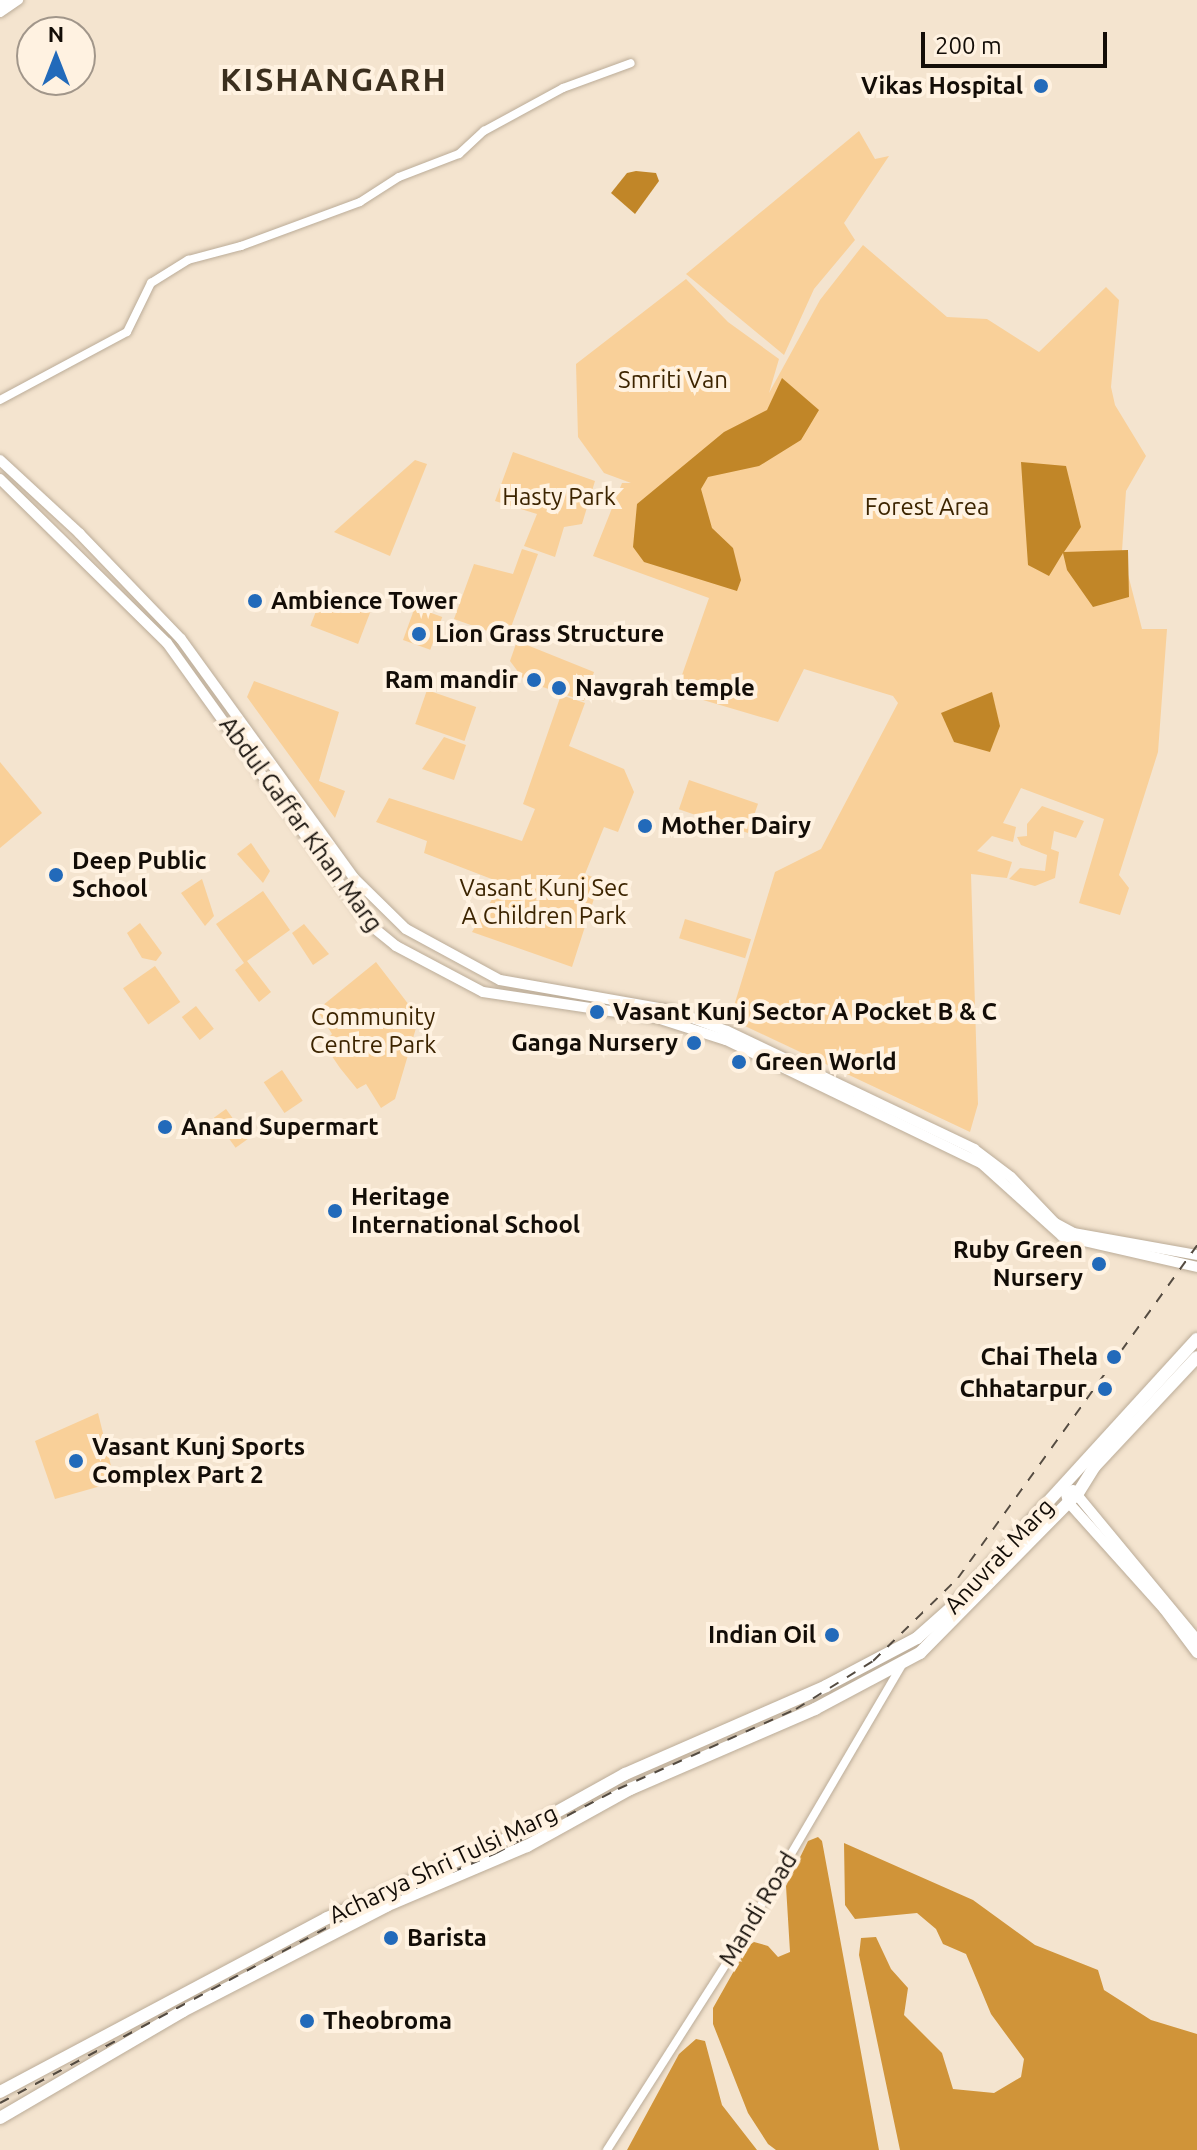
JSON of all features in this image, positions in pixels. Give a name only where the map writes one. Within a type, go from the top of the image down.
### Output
[{"type":"highway","points":[[1064,1486],[1197,1339]]},
{"type":"highway","points":[[1073,1497],[1095,1466],[1197,1357]]},
{"type":"highway","name":"Anuvrat Marg","points":[[933,1625],[1064,1486]]},
{"type":"highway","name":"Acharya Shri Tulsi Marg","points":[[0,2118],[183,2011],[392,1903],[527,1846],[630,1789],[815,1709],[903,1663],[920,1653],[1073,1497]]},
{"type":"highway","name":"Acharya Shri Tulsi Marg","points":[[0,2092],[384,1890],[515,1835],[625,1774],[899,1649],[933,1625]]},
{"type":"highway","points":[[384,1890],[392,1903]]},
{"type":"main road","points":[[0,12],[18,0]]},
{"type":"main road","name":"Abdul Gaffar Khan Marg","points":[[0,460],[106,559],[181,639],[353,877],[406,929],[500,980],[671,1010],[727,1031],[974,1149],[1011,1177],[1055,1223],[1074,1233],[1197,1255]]},
{"type":"main road","name":"Abdul Gaffar Khan Marg","points":[[0,479],[167,643],[369,924],[396,946],[483,992],[657,1018],[726,1040],[982,1164],[1062,1236],[1197,1267]]},
{"type":"main road","points":[[1176,1262],[1197,1275]]},
{"type":"main road","points":[[1064,1486],[1197,1653]]},
{"type":"main road","points":[[1073,1497],[1197,1640]]},
{"type":"street","points":[[0,400],[127,332],[151,283],[188,260],[353,205],[399,177],[465,149],[484,131],[563,88],[631,63]]},
{"type":"street","points":[[899,1649],[903,1663]]},
{"type":"street","name":"Mandi Road","points":[[607,2150],[730,1958],[903,1663]]},
{"type":"green space","points":[[859,131],[875,159],[889,156],[844,223],[855,240],[814,289],[784,355],[686,274]]},
{"type":"green space","name":"Forest Area","points":[[863,245],[947,317],[987,319],[1039,352],[1106,287],[1119,300],[1111,387],[1115,405],[1146,456],[1126,491],[1122,551],[1142,629],[1167,629],[1158,752],[1119,875],[1129,888],[1120,915],[1079,903],[1104,819],[1021,788],[1003,823],[1016,827],[1013,842],[992,836],[977,851],[1012,862],[1007,878],[971,874],[978,1104],[970,1132],[730,1019],[775,872],[821,849],[898,703],[893,696],[804,669],[778,722],[676,692],[709,598],[593,556],[622,483],[631,483],[604,473],[578,437],[576,364],[686,279],[728,322],[779,359],[769,393],[820,300]]},
{"type":"green space","name":"Hasty Park","points":[[513,452],[595,481],[582,524],[564,527],[555,557],[524,546],[537,514],[495,501]]},
{"type":"green space","points":[[415,460],[427,464],[390,556],[334,532]]},
{"type":"green space","points":[[522,549],[538,554],[507,638],[454,619],[474,564],[513,574]]},
{"type":"green space","points":[[323,593],[371,611],[358,644],[310,626]]},
{"type":"green space","points":[[415,607],[442,617],[430,650],[403,640]]},
{"type":"green space","points":[[517,641],[594,672],[584,701],[525,681],[510,661]]},
{"type":"green space","points":[[254,681],[339,712],[319,781],[345,791],[335,818],[247,697]]},
{"type":"green space","points":[[427,690],[476,707],[464,741],[415,724]]},
{"type":"green space","name":"Vasant Kunj Sec A Children Park","points":[[561,695],[585,703],[569,746],[624,769],[634,792],[618,832],[604,827],[585,874],[600,880],[572,967],[472,932],[502,883],[424,853],[427,841],[376,822],[389,798],[522,841],[535,809],[523,804]]},
{"type":"green space","points":[[444,737],[466,745],[454,780],[422,769]]},
{"type":"green space","points":[[0,762],[42,813],[0,848]]},
{"type":"green space","points":[[689,780],[758,804],[748,833],[679,809]]},
{"type":"green space","points":[[1042,806],[1084,821],[1076,838],[1054,831],[1051,849],[1059,852],[1055,878],[1035,886],[1009,879],[1020,868],[1045,871],[1047,855],[1021,845],[1017,837],[1027,836],[1027,824]]},
{"type":"green space","points":[[251,843],[270,871],[263,883],[237,854]]},
{"type":"green space","points":[[202,879],[214,916],[205,926],[181,893]]},
{"type":"green space","points":[[263,891],[290,930],[247,961],[271,992],[259,1002],[235,970],[244,963],[216,924]]},
{"type":"green space","points":[[685,919],[751,939],[745,958],[679,938]]},
{"type":"green space","points":[[140,923],[162,953],[156,961],[142,958],[127,933]]},
{"type":"green space","points":[[304,924],[329,954],[313,965],[292,933]]},
{"type":"green space","name":"Community Centre Park","points":[[376,962],[419,1018],[395,1099],[381,1108],[366,1084],[357,1089],[323,1043],[332,1034],[317,1010]]},
{"type":"green space","points":[[155,966],[180,1002],[148,1024],[123,988]]},
{"type":"green space","points":[[196,1006],[214,1029],[200,1040],[182,1017]]},
{"type":"green space","points":[[282,1070],[303,1101],[284,1113],[264,1082]]},
{"type":"green space","points":[[226,1109],[248,1139],[236,1148],[214,1118]]},
{"type":"green space","name":"Vasant Kunj Sports Complex Part 2","points":[[98,1413],[115,1482],[55,1499],[35,1441]]},
{"type":"shaded area","points":[[627,173],[656,173],[659,181],[635,214],[611,193]]},
{"type":"shaded area","points":[[782,378],[819,410],[801,440],[759,466],[708,477],[701,489],[712,528],[733,548],[741,580],[737,591],[644,562],[633,547],[637,504],[724,432],[767,410]]},
{"type":"shaded area","points":[[1021,462],[1066,466],[1081,527],[1064,552],[1128,550],[1129,597],[1093,607],[1067,570],[1063,553],[1049,576],[1028,565]]},
{"type":"shaded area","points":[[992,692],[1000,726],[990,752],[954,742],[941,713]]},
{"type":"shaded area","points":[[818,1837],[822,1841],[879,2150],[776,2150],[768,2144],[748,2113],[713,2024],[713,2008],[748,1946],[754,1942],[768,1946],[778,1957],[790,1952],[786,1886],[808,1841]]},
{"type":"shaded area","points":[[844,1843],[973,1900],[1035,1945],[1098,1970],[1104,1990],[1151,2020],[1197,2034],[1197,2150],[900,2150],[859,1955],[861,1938],[876,1937],[891,1969],[908,1988],[904,2015],[942,2053],[953,2089],[994,2093],[1021,2077],[1024,2059],[991,2014],[966,1954],[943,1944],[936,1929],[917,1913],[855,1919],[845,1905]]},
{"type":"shaded area","points":[[696,2039],[705,2041],[722,2105],[757,2150],[627,2150],[679,2054]]},
{"type":"railway","points":[[0,2103],[342,1920],[496,1853],[618,1789],[796,1709],[873,1661],[958,1578],[1197,1245]]},
{"type":"place","name":"Vikas Hospital","points":[[1041,86]]},
{"type":"place","name":"Ambience Tower","points":[[255,601]]},
{"type":"place","name":"Lion Grass Structure","points":[[419,634]]},
{"type":"place","name":"Ram mandir","points":[[534,680]]},
{"type":"place","name":"Navgrah temple","points":[[559,688]]},
{"type":"place","name":"Mother Dairy","points":[[645,826]]},
{"type":"place","name":"Deep Public School","points":[[56,875]]},
{"type":"place","name":"Vasant Kunj Sector A Pocket B & C","points":[[597,1012]]},
{"type":"place","name":"Ganga Nursery","points":[[694,1043]]},
{"type":"place","name":"Green World","points":[[739,1062]]},
{"type":"place","name":"Anand Supermart","points":[[165,1127]]},
{"type":"place","name":"Heritage International School","points":[[335,1211]]},
{"type":"place","name":"Ruby Green Nursery","points":[[1099,1264]]},
{"type":"place","name":"Chai Thela","points":[[1114,1357]]},
{"type":"place","name":"Chhatarpur","points":[[1105,1389]]},
{"type":"place","name":"Vasant Kunj Sports Complex Part 2","points":[[76,1461]]},
{"type":"place","name":"Indian Oil","points":[[832,1635]]},
{"type":"place","name":"Barista","points":[[391,1938]]},
{"type":"place","name":"Theobroma","points":[[307,2021]]},
{"type":"district","name":"KISHANGARH","points":[[334,79]]},
{"type":"park label","name":"Smriti Van","points":[[673,380]]}]
